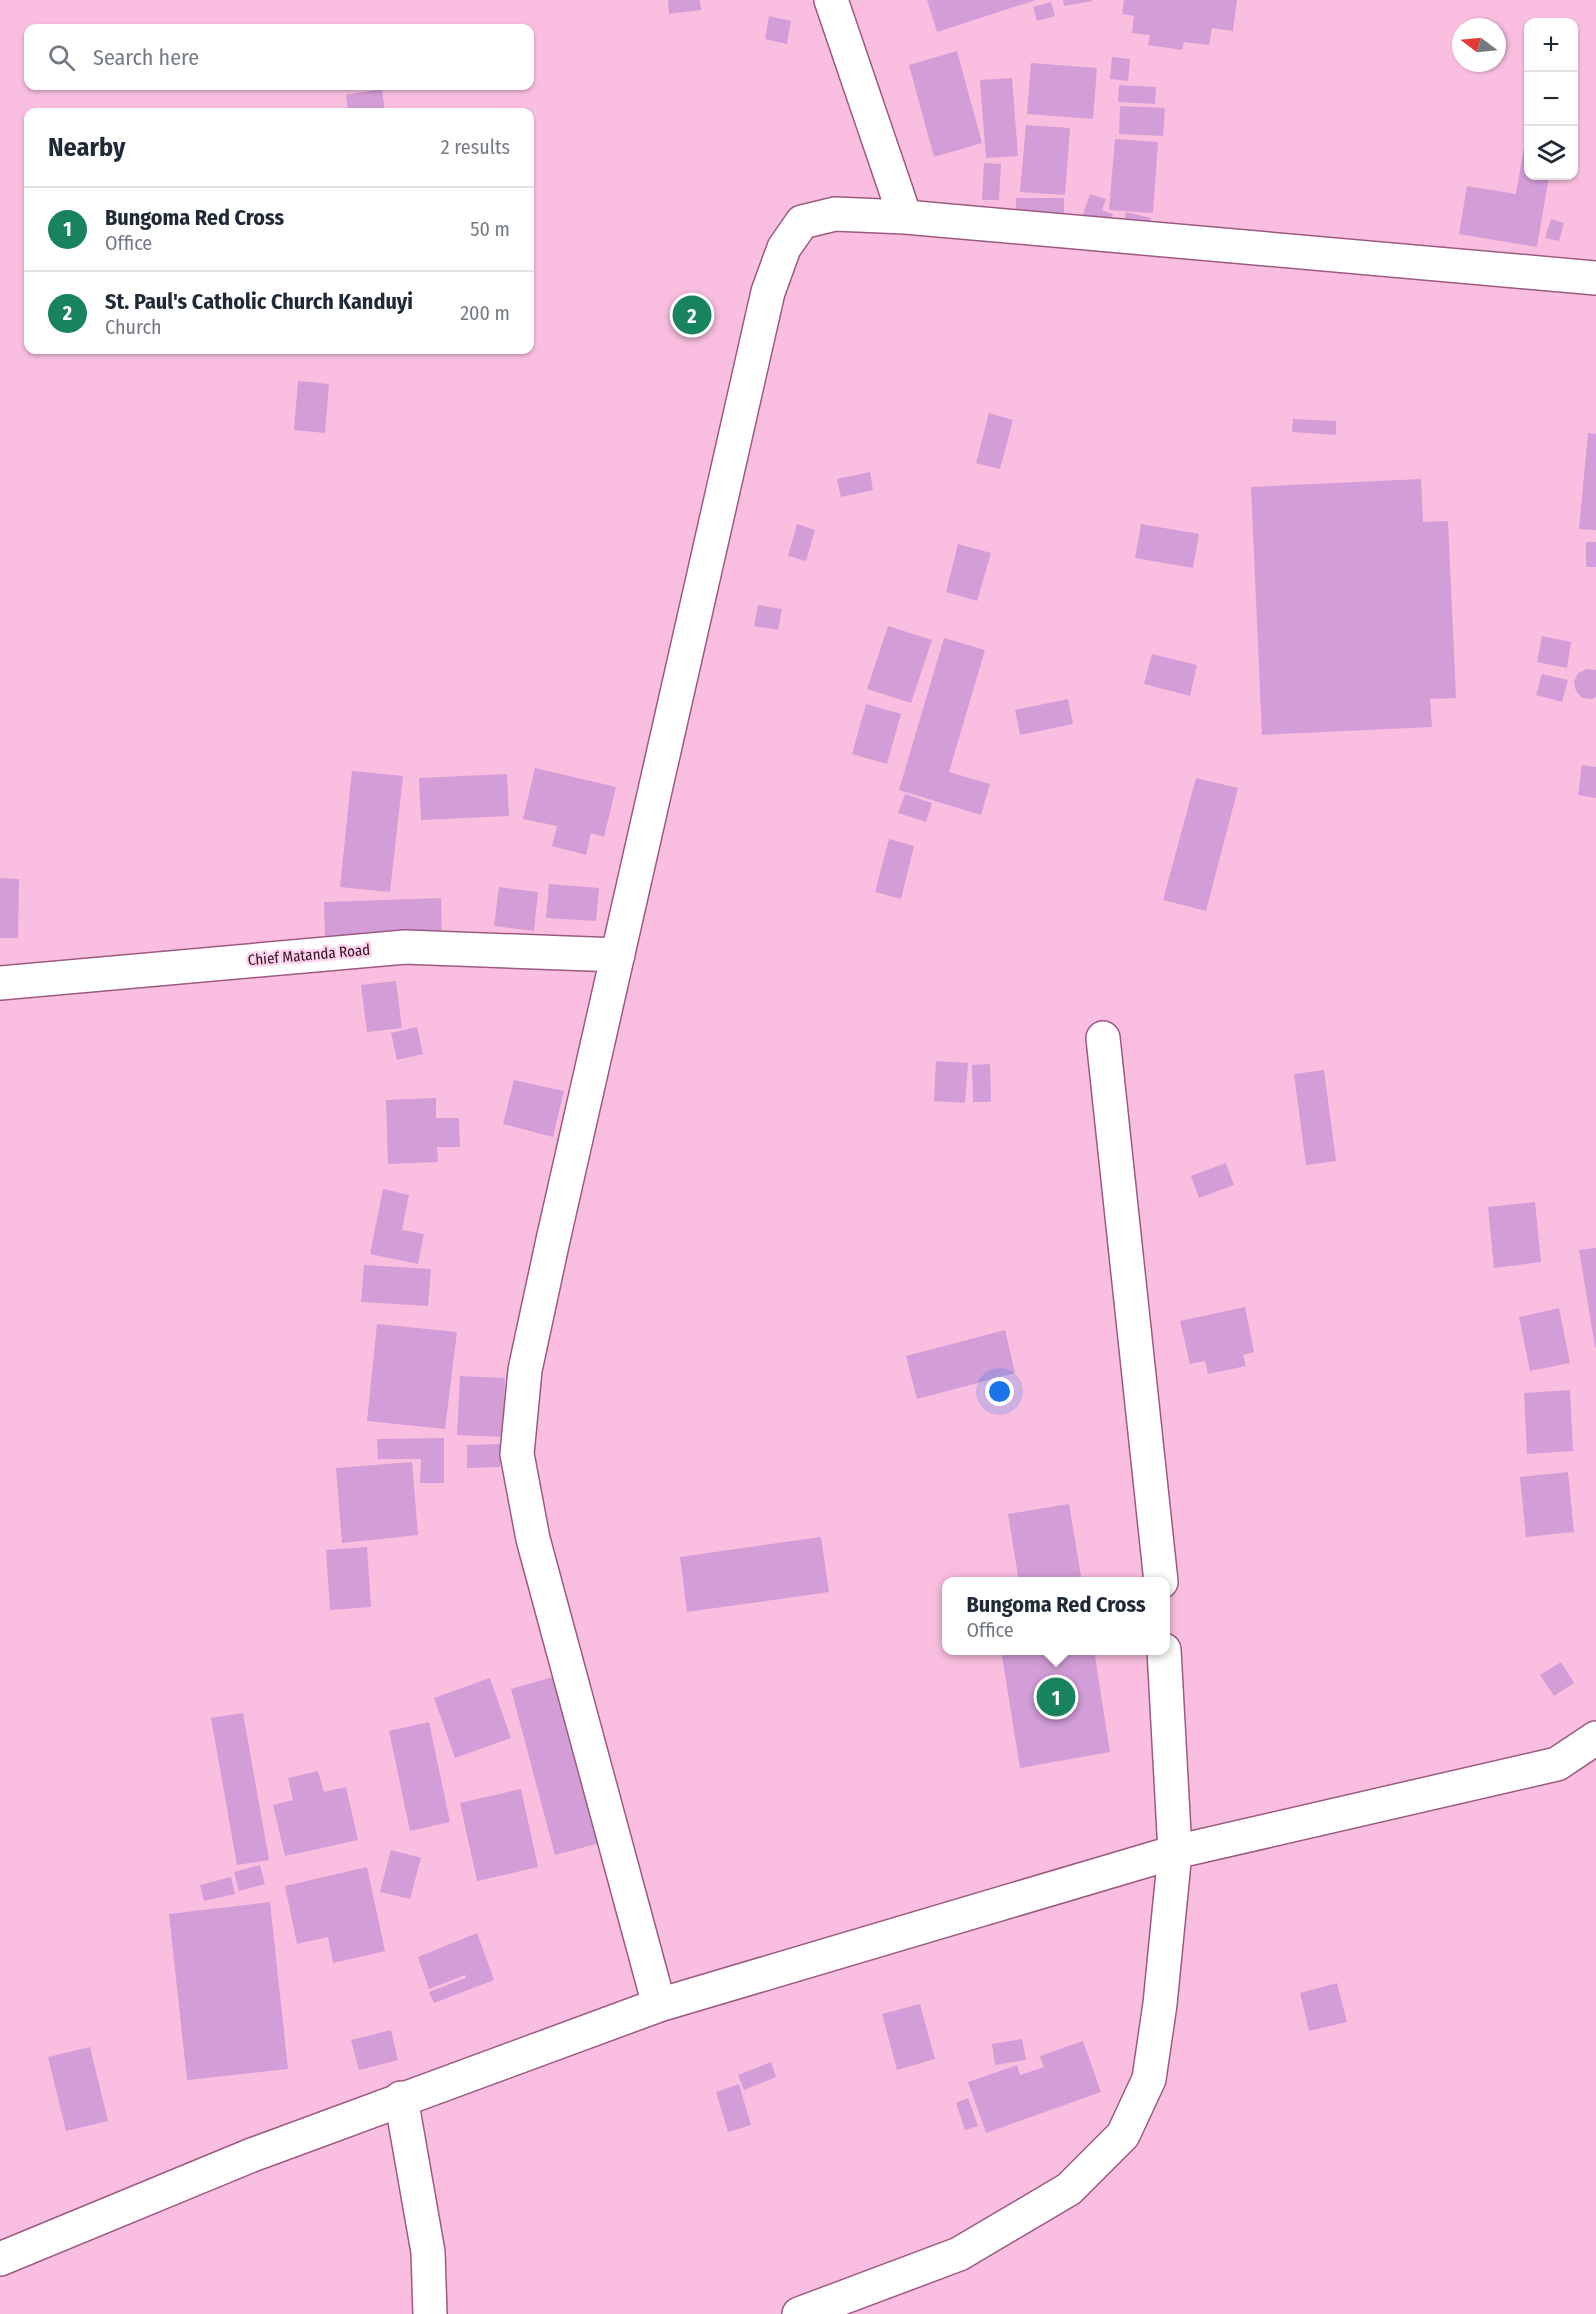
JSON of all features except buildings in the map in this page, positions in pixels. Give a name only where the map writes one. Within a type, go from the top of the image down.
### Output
[{"type":"street","points":[[831,0],[905,217]]},
{"type":"street","points":[[659,2005],[533,1539],[517,1454],[525,1370],[768,292],[784,248],[802,222],[835,214],[905,217],[1596,278]]},
{"type":"street","name":"Chief Matanda Road","points":[[0,983],[405,947],[618,955]]},
{"type":"street","points":[[1103,1038],[1161,1577]]},
{"type":"street","points":[[799,2314],[959,2254],[1069,2190],[1123,2134],[1149,2079],[1160,2004],[1175,1852],[1164,1655]]},
{"type":"street","points":[[0,2259],[252,2155],[401,2098],[659,2005],[1175,1852],[1557,1764],[1596,1738]]},
{"type":"street","points":[[401,2098],[428,2252],[430,2314]]},
{"type":"place","name":"St. Paul's Catholic Church Kanduyi","points":[[692,315]]},
{"type":"place","name":"Bungoma Red Cross","points":[[1056,1697]]}]
